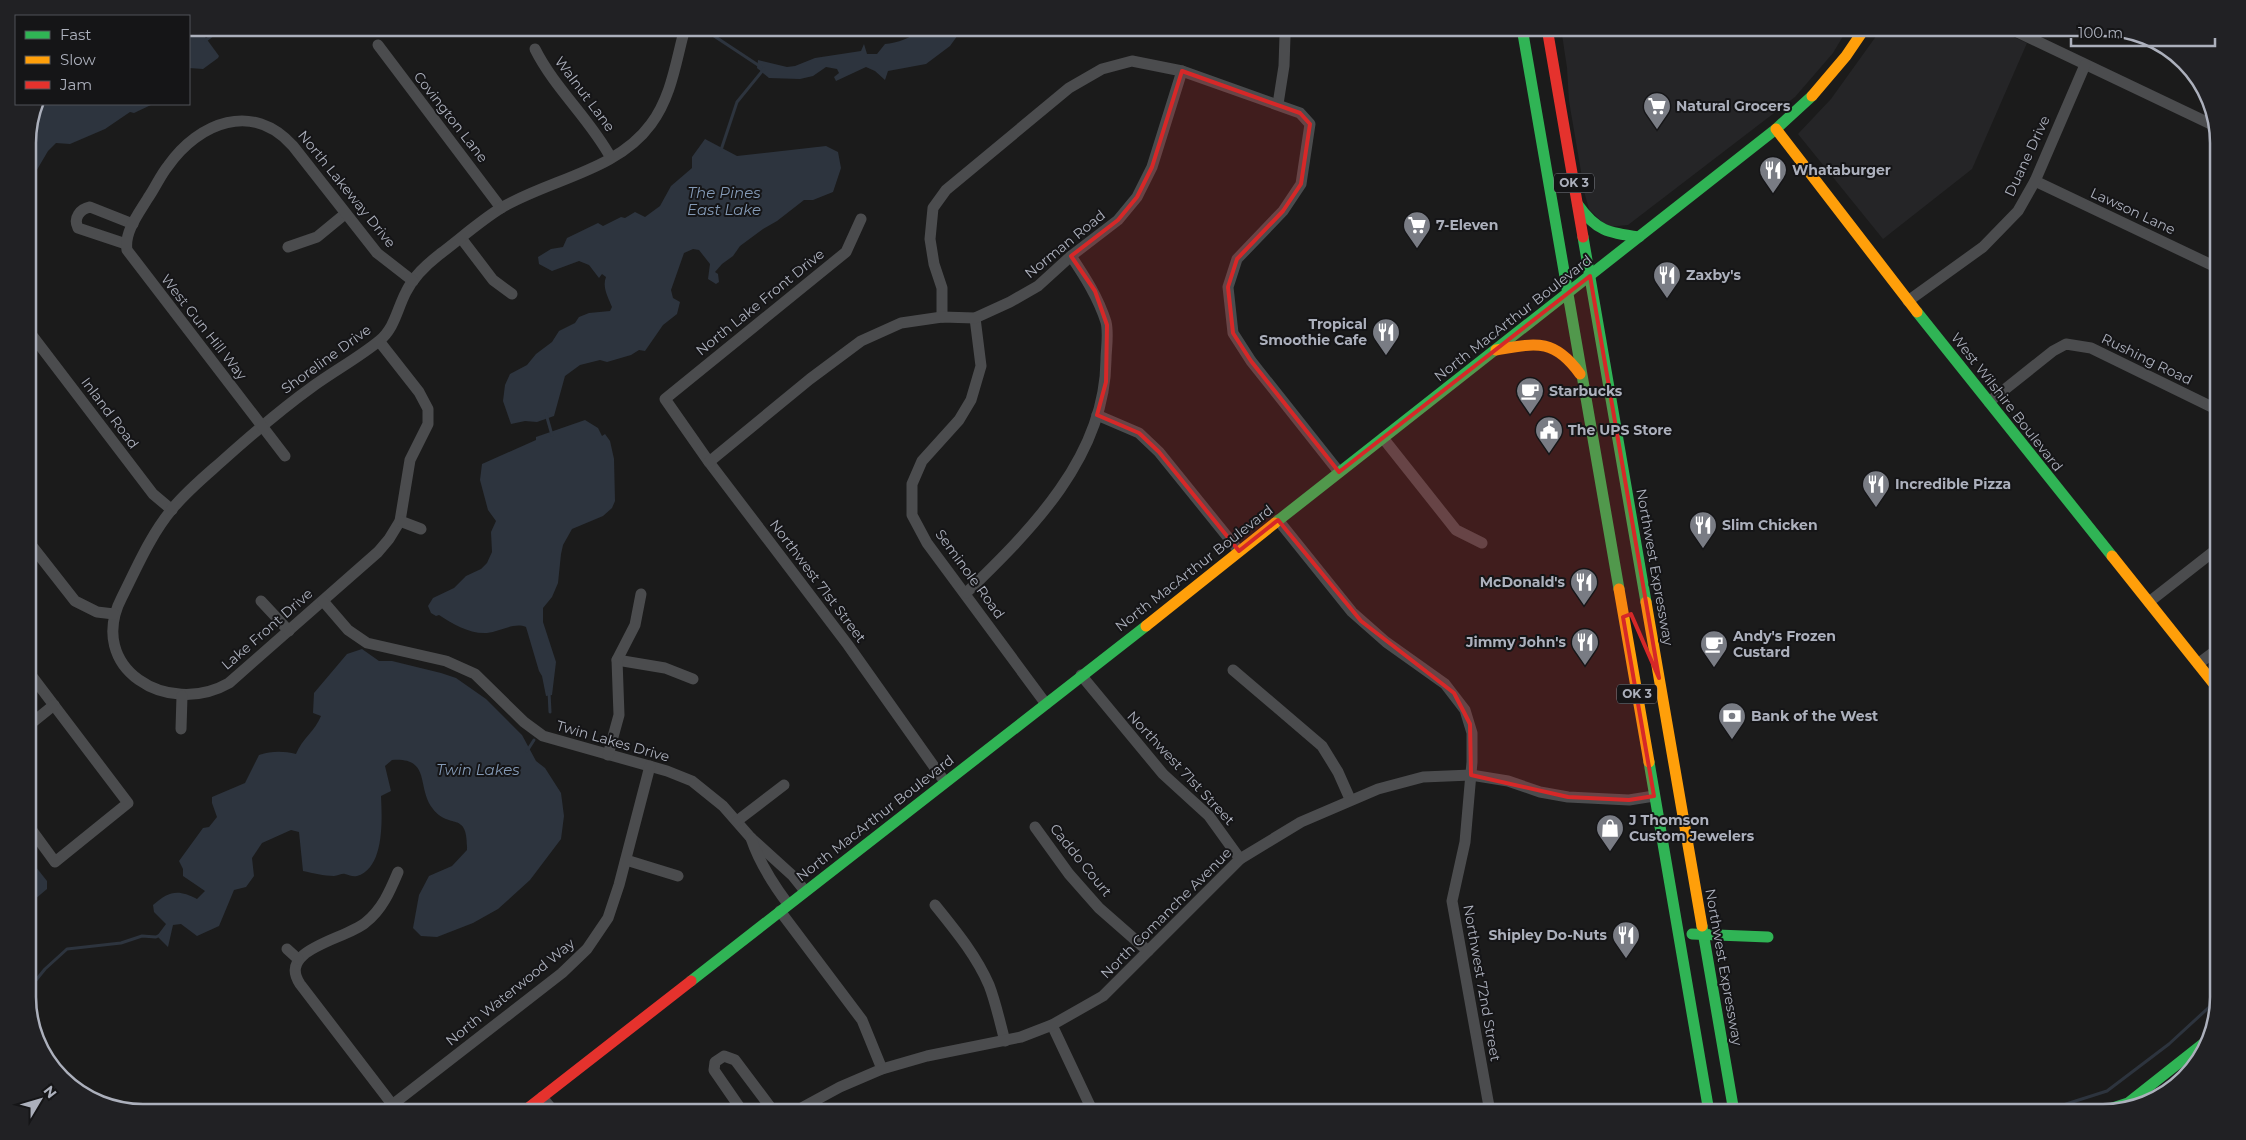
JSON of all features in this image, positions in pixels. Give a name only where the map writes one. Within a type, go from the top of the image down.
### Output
[{"type":"main road","name":"Northwest Expressway","points":[[1529,36],[1538,46],[1577,203],[1733,1104]]},
{"type":"main road","name":"Northwest Expressway","points":[[1543,36],[1538,46],[1567,294],[1708,1104]]},
{"type":"main road","name":"North MacArthur Boulevard","points":[[533,1104],[1046,704],[1776,129],[1830,78],[1849,55],[1860,36]]},
{"type":"main road","name":"West Wilshire Boulevard","points":[[1776,129],[1908,301],[2210,680]]},
{"type":"main road","points":[[1577,203],[1587,219],[1597,228],[1606,232],[1639,237]]},
{"type":"main road","points":[[1496,350],[1537,343],[1552,346],[1566,355],[1581,376]]},
{"type":"main road","points":[[1612,555],[1638,604],[1648,610]]},
{"type":"main road","points":[[1623,616],[1630,618],[1638,628],[1658,678]]},
{"type":"main road","points":[[1677,934],[1704,935],[1766,932],[1715,926],[1708,924],[1700,916]]},
{"type":"main road","points":[[2132,1100],[2196,1049]]},
{"type":"street","name":"Shoreline Drive","points":[[114,614],[152,539],[172,510],[196,485],[262,426],[314,386],[379,341],[390,328],[413,281],[426,266],[501,208],[611,158],[634,143],[649,127],[660,111],[667,94],[683,36]]},
{"type":"street","points":[[1278,104],[1284,66],[1286,36]]},
{"type":"street","points":[[2025,36],[2208,123]]},
{"type":"street","name":"Covington Lane","points":[[378,44],[501,208]]},
{"type":"street","name":"Walnut Lane","points":[[535,49],[544,67],[604,144],[611,158]]},
{"type":"street","points":[[942,317],[942,288],[934,264],[930,239],[933,208],[946,190],[1069,88],[1102,69],[1132,61],[1182,71],[1278,104],[1300,113],[1310,124],[1301,184],[1283,211],[1237,259],[1228,287],[1233,333],[1251,361],[1339,472]]},
{"type":"street","name":"Duane Drive","points":[[1908,301],[1983,247],[2018,211],[2035,181],[2085,65]]},
{"type":"street","name":"Norman Road","points":[[709,462],[810,379],[861,341],[901,323],[942,317],[975,318],[1010,302],[1038,286],[1071,256],[1118,220],[1137,197],[1152,167],[1182,71]]},
{"type":"street","name":"North Lakeway Drive","points":[[133,224],[168,166],[193,139],[227,122],[255,121],[265,124],[284,137],[377,253],[413,281]]},
{"type":"street","name":"Lawson Lane","points":[[2035,181],[2210,264]]},
{"type":"street","points":[[90,207],[133,224],[126,244],[78,228],[77,216],[82,210],[90,207]]},
{"type":"street","points":[[288,246],[317,237],[346,214]]},
{"type":"street","name":"North Lake Front Drive","points":[[665,399],[846,252],[861,219]]},
{"type":"street","points":[[461,238],[493,280],[512,294]]},
{"type":"street","name":"West Gun Hill Way","points":[[126,244],[132,258],[285,456]]},
{"type":"street","points":[[966,593],[1020,541],[1067,480],[1090,440],[1106,382],[1106,325],[1095,291],[1071,256]]},
{"type":"street","name":"Seminole Road","points":[[975,318],[981,366],[971,400],[958,420],[922,461],[912,484],[912,515],[927,543],[966,593],[1046,704]]},
{"type":"street","name":"Inland Road","points":[[36,340],[153,494],[172,510]]},
{"type":"street","name":"Lake Front Drive","points":[[114,614],[114,646],[124,665],[144,683],[158,690],[182,696],[207,694],[229,683],[378,552],[389,540],[400,521],[410,460],[428,424],[428,409],[419,392],[379,341]]},
{"type":"street","name":"Rushing Road","points":[[1989,402],[2053,350],[2066,344],[2090,348],[2210,406]]},
{"type":"street","name":"Northwest 71st Street","points":[[665,399],[709,462],[848,645],[945,782]]},
{"type":"street","points":[[1097,415],[1139,434],[1159,452],[1238,551]]},
{"type":"street","points":[[1383,438],[1456,530],[1482,543]]},
{"type":"street","name":"Northwest 72nd Street","points":[[1278,520],[1331,587],[1361,621],[1386,642],[1435,675],[1460,701],[1465,710],[1472,733],[1471,775],[1465,842],[1452,901],[1489,1104]]},
{"type":"street","points":[[400,521],[421,529]]},
{"type":"street","points":[[36,551],[75,601],[86,608],[114,614]]},
{"type":"street","points":[[2148,602],[2210,554]]},
{"type":"street","points":[[608,755],[619,715],[617,660],[635,625],[641,594]]},
{"type":"street","points":[[261,601],[289,631]]},
{"type":"street","name":"Twin Lakes Drive","points":[[323,601],[348,630],[367,643],[446,661],[462,667],[482,680],[524,722],[543,736],[682,776],[702,788],[713,796],[750,838],[793,876],[805,891]]},
{"type":"street","points":[[2198,664],[2210,655]]},
{"type":"street","points":[[617,660],[665,668],[693,679]]},
{"type":"street","points":[[1233,670],[1322,746],[1338,772],[1350,799]]},
{"type":"street","name":"Northwest 71st Street","points":[[1081,676],[1162,774],[1189,796],[1209,816],[1240,859]]},
{"type":"street","points":[[36,681],[128,803],[55,862],[36,836]]},
{"type":"street","points":[[181,729],[182,696]]},
{"type":"street","points":[[36,720],[54,705]]},
{"type":"street","name":"North Waterwood Way","points":[[401,1104],[577,960],[596,938],[608,918],[626,860],[650,766]]},
{"type":"street","name":"North Comanche Avenue","points":[[809,1104],[840,1087],[882,1069],[927,1056],[1005,1041],[1037,1032],[1103,996],[1240,859],[1289,828],[1350,799],[1410,780],[1440,776],[1471,775],[1508,781],[1540,792],[1568,797],[1629,800],[1654,796]]},
{"type":"street","points":[[737,821],[784,785]]},
{"type":"street","name":"Caddo Court","points":[[1035,828],[1069,874],[1100,908],[1148,951]]},
{"type":"street","points":[[750,838],[784,908],[858,1014],[872,1040],[882,1069]]},
{"type":"street","points":[[626,860],[678,876]]},
{"type":"street","points":[[391,1104],[296,978],[294,967],[304,953],[344,936],[364,924],[384,902],[398,872]]},
{"type":"street","points":[[935,905],[962,939],[977,963],[988,985],[1005,1041]]},
{"type":"street","points":[[287,949],[298,959]]},
{"type":"street","points":[[1052,1024],[1089,1104]]},
{"type":"street","points":[[737,1104],[714,1070],[717,1059],[724,1056],[735,1060],[768,1104]]},
{"type":"street","points":[[542,1097],[548,1104]]},
{"type":"highlighted area","points":[[1182,71],[1300,113],[1310,124],[1301,184],[1283,211],[1237,259],[1228,287],[1233,333],[1251,361],[1339,472],[1590,276],[1659,678],[1631,614],[1623,617],[1654,796],[1629,800],[1568,797],[1471,775],[1470,724],[1454,693],[1361,621],[1278,520],[1239,551],[1159,452],[1139,433],[1097,415],[1106,382],[1107,325],[1095,291],[1071,256],[1118,220],[1137,197],[1152,167]]},
{"type":"shaded area","points":[[1562,36],[1843,36],[1833,53],[1795,97],[1628,225],[1607,227],[1589,209],[1569,101]]},
{"type":"shaded area","points":[[1876,36],[2011,36],[2027,43],[1972,169],[1883,239],[1798,134],[1831,99]]},
{"type":"water","points":[[190,36],[204,36],[219,56],[203,69],[190,68]]},
{"type":"water","points":[[911,36],[957,36],[950,46],[926,64],[888,71],[885,80],[875,71],[866,67],[836,81],[834,77],[839,73],[837,69],[826,67],[813,76],[800,79],[769,78],[757,68],[758,60],[787,67],[795,66],[815,58],[861,51],[864,44],[867,54],[877,54],[885,44]]},
{"type":"water","points":[[43,105],[151,105],[134,113],[130,112],[105,129],[70,144],[56,143],[48,151],[36,171],[36,136]]},
{"type":"water","name":"The Pines East Lake","points":[[705,139],[737,156],[826,146],[838,152],[841,168],[833,192],[813,200],[804,200],[740,246],[733,256],[715,272],[718,274],[719,282],[716,284],[708,279],[710,264],[699,250],[693,249],[684,253],[671,290],[673,298],[680,302],[677,314],[663,325],[645,351],[639,350],[631,355],[607,362],[600,360],[580,365],[565,376],[554,416],[537,422],[525,421],[511,424],[503,401],[505,385],[510,374],[527,365],[536,354],[552,342],[559,331],[575,323],[579,317],[589,313],[610,311],[612,307],[605,288],[606,277],[602,274],[599,278],[589,265],[579,261],[552,271],[539,264],[538,257],[551,249],[563,247],[567,238],[598,223],[603,226],[635,212],[645,217],[660,206],[671,186],[692,168],[692,157]]},
{"type":"water","points":[[585,420],[598,428],[602,436],[605,434],[610,441],[614,459],[615,501],[612,508],[603,516],[572,529],[563,545],[558,583],[552,597],[543,608],[543,622],[556,662],[552,695],[546,696],[542,676],[526,627],[511,626],[487,633],[474,632],[456,625],[439,615],[436,616],[431,613],[428,606],[433,598],[454,588],[466,576],[481,569],[487,563],[492,552],[491,532],[496,521],[488,510],[480,480],[482,464],[536,440],[536,437]]},
{"type":"water","name":"Twin Lakes","points":[[362,649],[379,661],[392,661],[456,678],[486,699],[522,735],[536,761],[545,768],[561,793],[564,816],[561,839],[530,880],[498,909],[473,923],[437,937],[421,936],[413,928],[419,895],[429,876],[452,866],[467,850],[467,837],[461,825],[439,815],[433,809],[428,801],[418,769],[413,763],[405,760],[392,760],[385,766],[391,791],[381,796],[380,841],[373,863],[366,871],[357,876],[344,874],[326,876],[303,871],[299,832],[291,830],[262,843],[252,858],[254,876],[246,887],[234,890],[219,926],[197,936],[181,924],[173,925],[168,947],[157,936],[166,924],[154,912],[153,905],[169,894],[179,893],[197,899],[205,891],[183,876],[183,869],[179,861],[203,828],[209,827],[217,817],[212,797],[245,783],[259,755],[278,752],[296,754],[321,716],[313,713],[314,693],[347,654]]},
{"type":"water","points":[[36,867],[47,881],[47,889],[36,898]]},
{"type":"waterway","points":[[206,40],[211,36]]},
{"type":"waterway","points":[[714,36],[761,67]]},
{"type":"waterway","points":[[721,150],[737,102],[764,69]]},
{"type":"waterway","points":[[546,414],[552,435]]},
{"type":"waterway","points":[[549,692],[550,712]]},
{"type":"waterway","points":[[527,751],[534,740]]},
{"type":"waterway","points":[[36,980],[67,949],[121,943],[142,936],[156,937],[160,935]]},
{"type":"waterway","points":[[2066,1104],[2107,1091],[2169,1044],[2209,1007]]},
{"type":"traffic: fast","points":[[1523,36],[1619,589]]},
{"type":"traffic: fast","points":[[1275,523],[1776,129],[1812,96]]},
{"type":"traffic: fast","points":[[1578,205],[1591,220],[1604,229],[1619,234],[1639,237]]},
{"type":"traffic: fast","points":[[1583,237],[1646,602]]},
{"type":"traffic: fast","points":[[1917,312],[2112,556]]},
{"type":"traffic: fast","points":[[691,981],[1146,626]]},
{"type":"traffic: fast","points":[[1649,762],[1708,1104]]},
{"type":"traffic: fast","points":[[1702,926],[1733,1104]]},
{"type":"traffic: fast","points":[[1692,934],[1768,937]]},
{"type":"traffic: fast","points":[[2132,1100],[2196,1049]]},
{"type":"traffic: slow","points":[[1812,96],[1846,56],[1860,36]]},
{"type":"traffic: slow","points":[[1776,129],[1917,312]]},
{"type":"traffic: slow","points":[[1496,350],[1533,345],[1543,346],[1562,354],[1580,374]]},
{"type":"traffic: slow","points":[[1146,626],[1275,523]]},
{"type":"traffic: slow","points":[[2112,556],[2210,679]]},
{"type":"traffic: slow","points":[[1619,589],[1649,762]]},
{"type":"traffic: slow","points":[[1646,602],[1702,926]]},
{"type":"traffic: jam","points":[[1548,36],[1583,237]]},
{"type":"traffic: jam","points":[[533,1104],[691,981]]},
{"type":"place","name":"Natural Grocers","points":[[1657,130]]},
{"type":"place","name":"Whataburger","points":[[1773,194]]},
{"type":"place","name":"7-Eleven","points":[[1417,249]]},
{"type":"place","name":"Zaxby's","points":[[1667,299]]},
{"type":"place","name":"Tropical Smoothie Cafe","points":[[1386,356]]},
{"type":"place","name":"Starbucks","points":[[1530,415]]},
{"type":"place","name":"The UPS Store","points":[[1549,454]]},
{"type":"place","name":"Incredible Pizza","points":[[1876,508]]},
{"type":"place","name":"Slim Chicken","points":[[1703,549]]},
{"type":"place","name":"McDonald's","points":[[1584,606]]},
{"type":"place","name":"Jimmy John's","points":[[1585,666]]},
{"type":"place","name":"Andy's Frozen Custard","points":[[1714,668]]},
{"type":"place","name":"Bank of the West","points":[[1732,740]]},
{"type":"place","name":"J Thomson Custom Jewelers","points":[[1610,852]]},
{"type":"place","name":"Shipley Do-Nuts","points":[[1626,959]]}]
